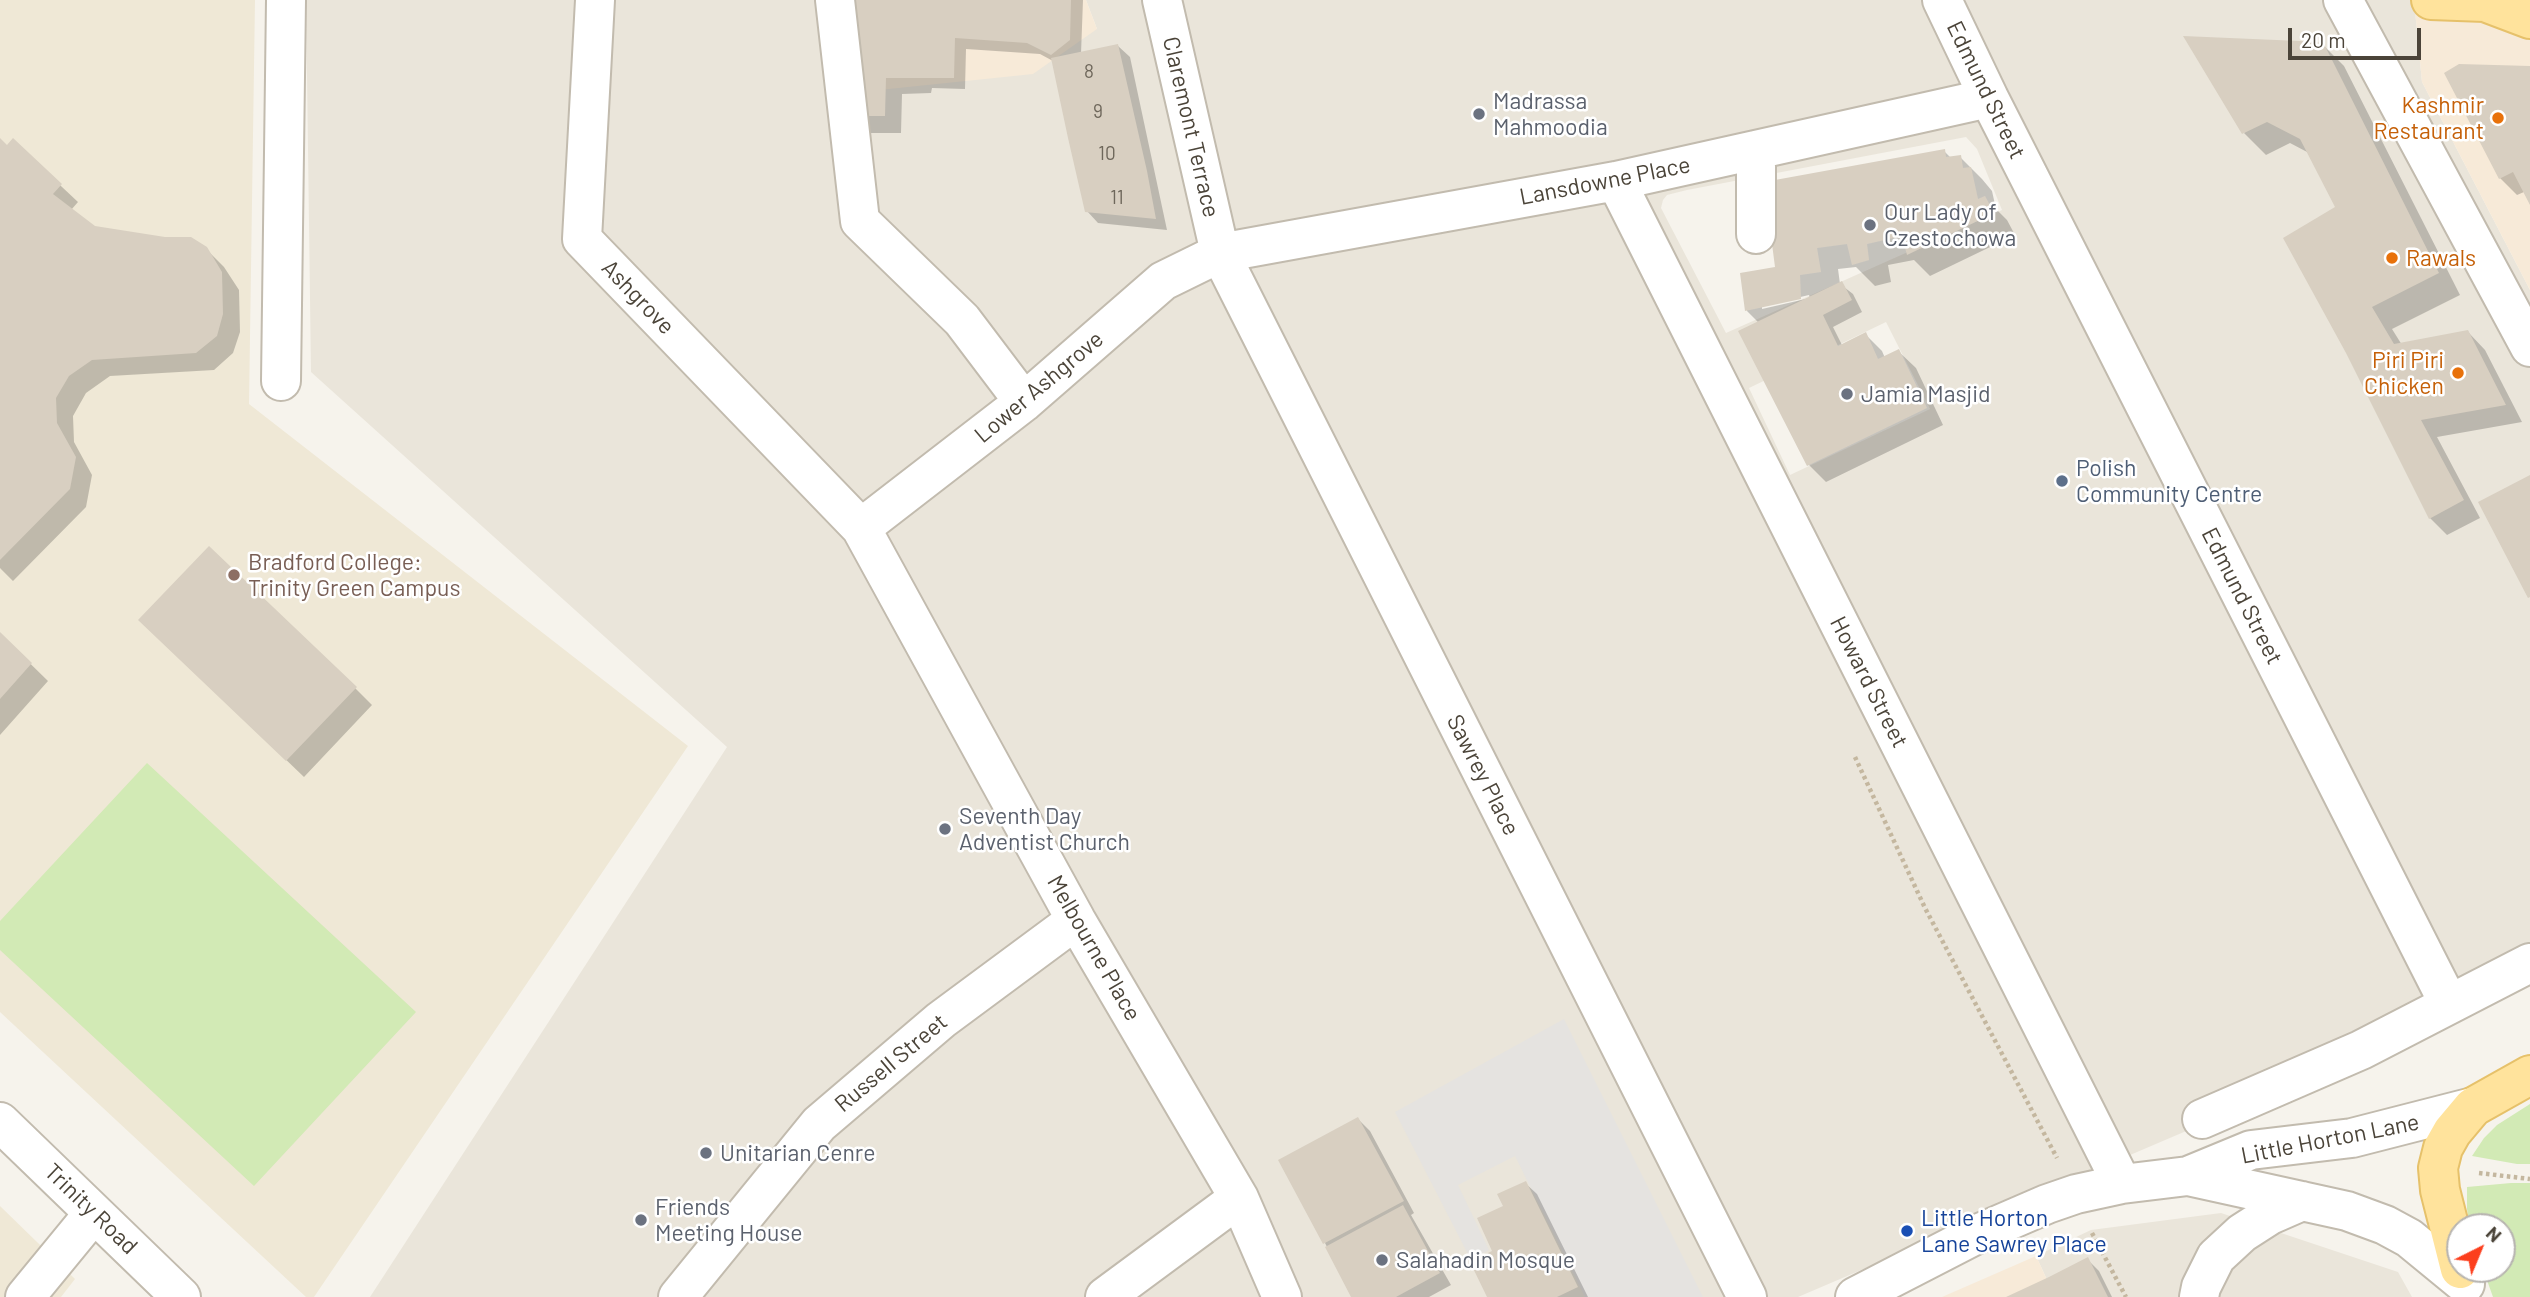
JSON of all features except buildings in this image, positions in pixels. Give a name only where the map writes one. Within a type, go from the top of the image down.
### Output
[{"type":"main road","points":[[2431,0],[2491,1],[2530,19]]},
{"type":"main road","points":[[2446,1213],[2438,1168],[2443,1148],[2452,1132],[2473,1107],[2530,1075]]},
{"type":"street","points":[[281,381],[286,0]]},
{"type":"street","name":"Ashgrove","points":[[595,0],[582,239],[861,528]]},
{"type":"street","points":[[835,0],[860,221],[962,320],[1024,402]]},
{"type":"street","name":"Claremont Terrace","points":[[1162,0],[1220,253]]},
{"type":"street","name":"Edmund Street","points":[[1942,0],[1989,99],[2449,1004]]},
{"type":"street","points":[[2343,0],[2530,347]]},
{"type":"street","name":"Lansdowne Place","points":[[1220,253],[1616,181],[1989,99]]},
{"type":"street","points":[[1756,150],[1756,234]]},
{"type":"street","name":"Howard Street","points":[[1616,181],[2122,1184]]},
{"type":"street","name":"Lower Ashgrove","points":[[861,528],[1024,402],[1163,281],[1220,253]]},
{"type":"street","name":"Sawrey Place","points":[[1220,253],[1747,1297]]},
{"type":"street","name":"Melbourne Place","points":[[861,528],[1076,920],[1239,1198],[1282,1297]]},
{"type":"street","name":"Russell Street","points":[[678,1297],[819,1124],[941,1020],[1076,920]]},
{"type":"street","points":[[2202,1119],[2361,1050],[2530,963]]},
{"type":"street","name":"Little Horton Lane","points":[[1855,1297],[1973,1236],[2047,1204],[2122,1184],[2188,1176],[2251,1150],[2352,1138],[2473,1107]]},
{"type":"street","name":"Trinity Road","points":[[0,1122],[181,1297]]},
{"type":"street","name":"Little Horton Lane","points":[[2188,1176],[2347,1211],[2385,1225],[2409,1238],[2446,1266]]},
{"type":"street","points":[[1105,1297],[1239,1198]]},
{"type":"street","points":[[2199,1297],[2200,1287],[2216,1257],[2251,1227],[2302,1201]]},
{"type":"street","points":[[25,1297],[94,1213]]},
{"type":"shaded area","name":"Bradford College: Trinity Green Campus","points":[[0,0],[255,0],[249,404],[688,746],[314,1297],[306,1297],[0,1012]]},
{"type":"shaded area","points":[[306,0],[825,0],[1097,29],[1086,0],[2414,0],[2422,82],[2530,290],[2530,984],[1798,1297],[370,1297],[727,747],[311,372]],"holes":[[[1966,137],[1977,149],[2002,210],[1726,333],[1661,208],[1667,195],[1687,190]],[[1886,322],[1930,409],[1790,475],[1749,388]]]},
{"type":"shaded area","points":[[843,0],[1086,0],[1097,29],[1033,74],[850,93]]},
{"type":"shaded area","points":[[2414,0],[2530,0],[2530,290],[2422,82]]},
{"type":"shaded area","points":[[1564,1019],[1703,1297],[1585,1297],[1515,1156],[1458,1185],[1489,1250],[1471,1260],[1395,1112]]},
{"type":"shaded area","points":[[0,1206],[75,1279],[61,1297],[0,1297]]},
{"type":"shaded area","points":[[2221,1213],[2398,1272],[2412,1297],[2055,1297],[2036,1256],[2091,1230]]},
{"type":"shaded area","points":[[2036,1256],[2055,1297],[1942,1297]]},
{"type":"green space","points":[[147,763],[416,1012],[254,1186],[0,950],[0,921]]},
{"type":"green space","points":[[2530,1104],[2530,1164],[2472,1156],[2497,1125]]},
{"type":"green space","points":[[2530,1183],[2530,1297],[2493,1297],[2488,1283],[2516,1283],[2516,1213],[2468,1213],[2467,1187]]},
{"type":"place","name":"Madrassa Mahmoodia","points":[[1479,114]]},
{"type":"place","name":"Kashmir Restaurant","points":[[2498,118]]},
{"type":"place","name":"Our Lady of Czestochowa","points":[[1870,225]]},
{"type":"place","name":"Rawals","points":[[2392,258]]},
{"type":"place","name":"Piri Piri Chicken","points":[[2458,373]]},
{"type":"place","name":"Jamia Masjid","points":[[1847,394]]},
{"type":"place","name":"Polish Community Centre","points":[[2062,481]]},
{"type":"place","name":"Bradford College: Trinity Green Campus","points":[[234,575]]},
{"type":"place","name":"Seventh Day Adventist Church","points":[[945,829]]},
{"type":"place","name":"Unitarian Cenre","points":[[706,1153]]},
{"type":"place","name":"Friends Meeting House","points":[[641,1220]]},
{"type":"place","name":"Little Horton Lane Sawrey Place","points":[[1907,1231]]},
{"type":"place","name":"Salahadin Mosque","points":[[1382,1260]]}]
